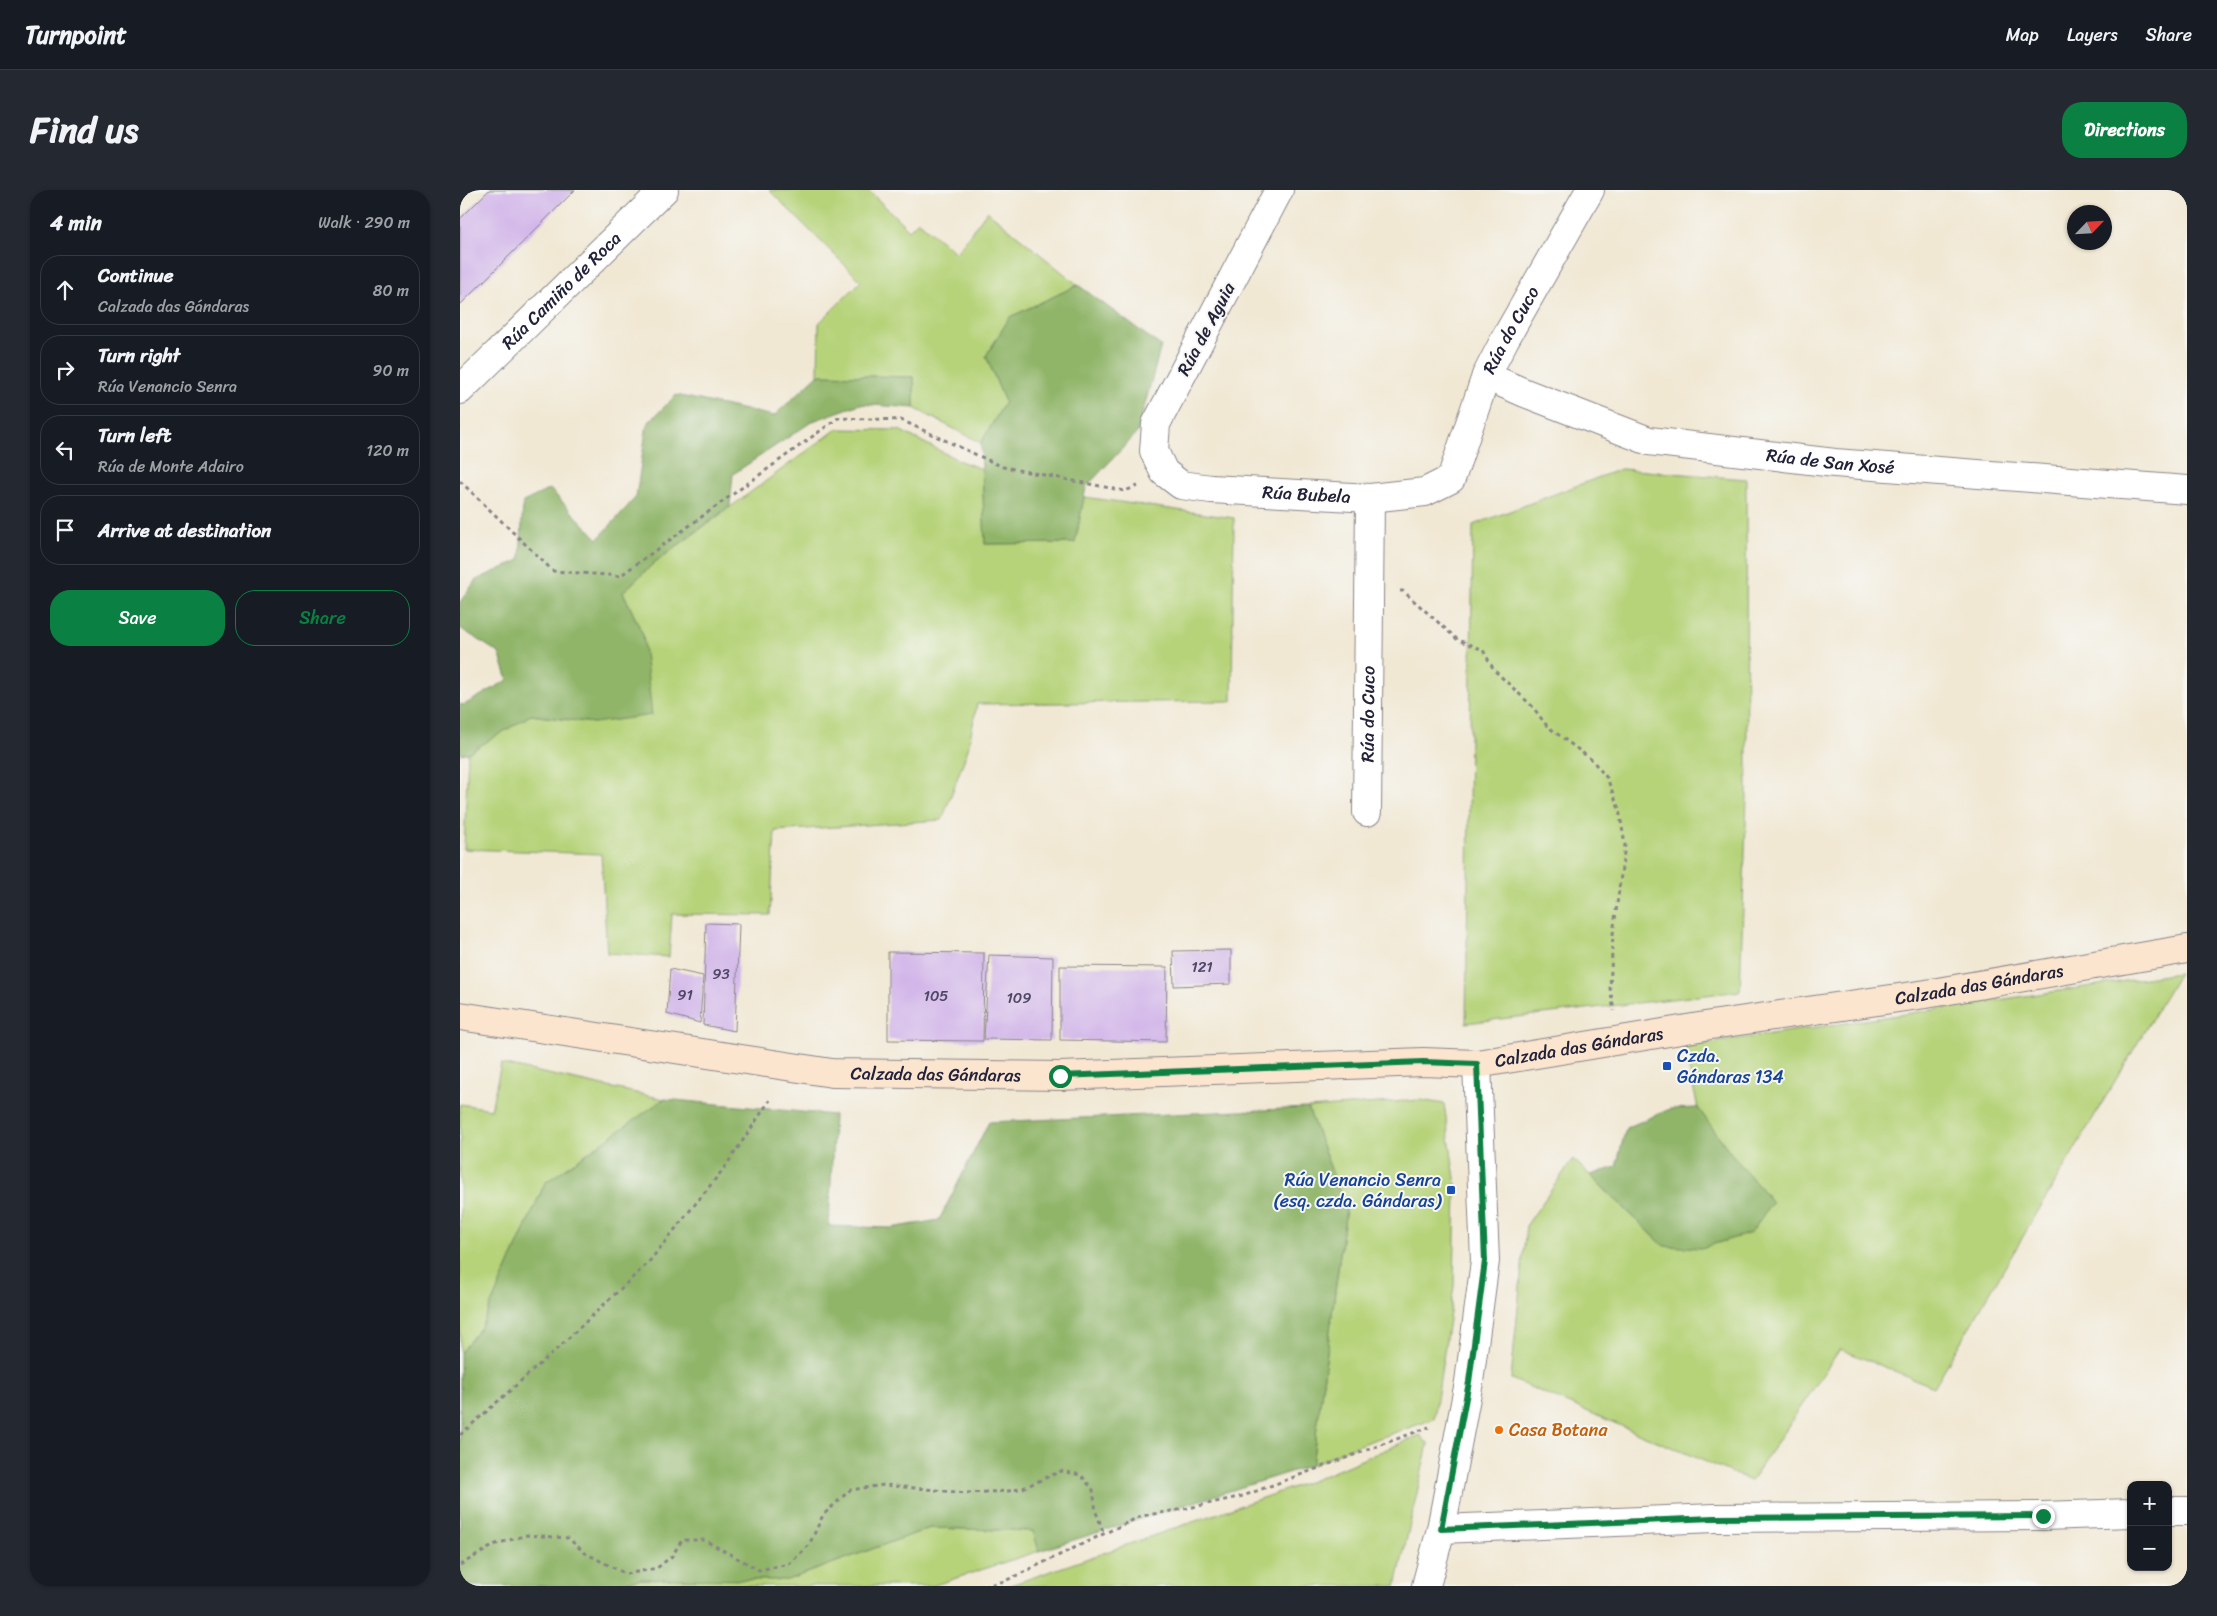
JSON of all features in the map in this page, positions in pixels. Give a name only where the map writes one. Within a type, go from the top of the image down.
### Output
[{"type":"main road","name":"Calzada das Gándaras","points":[[460,1016],[832,1073],[1060,1076],[1423,1062],[1477,1064],[1711,1025],[1926,994],[2187,949]]},
{"type":"street","name":"Rúa Camiño de Roca","points":[[460,390],[664,190]]},
{"type":"street","name":"Rúa de Aguia","points":[[1164,472],[1154,451],[1156,424],[1279,190]]},
{"type":"street","name":"Rúa do Cuco","points":[[1451,479],[1486,376],[1505,338],[1590,190]]},
{"type":"street","name":"Rúa de San Xosé","points":[[1486,376],[1649,441],[1835,463],[2187,490]]},
{"type":"street","name":"Rúa Bubela","points":[[1164,472],[1181,485],[1196,487],[1370,498],[1425,492],[1451,479]]},
{"type":"street","name":"Rúa do Cuco","points":[[1366,812],[1370,498]]},
{"type":"street","points":[[1426,1586],[1441,1529],[1469,1382],[1485,1261],[1477,1064]]},
{"type":"street","points":[[2172,1511],[2187,1511]]},
{"type":"street","points":[[1441,1529],[1714,1518],[2043,1516],[2127,1513]]},
{"type":"path","points":[[460,481],[553,572],[620,576],[838,418],[901,420],[1003,467],[1125,491],[1146,484],[1164,472]]},
{"type":"path","points":[[1370,586],[1403,591],[1458,640],[1483,650],[1494,670],[1532,706],[1547,726],[1592,760],[1607,778],[1619,808],[1625,845],[1613,934],[1610,988],[1614,1012]]},
{"type":"path","points":[[460,1435],[558,1348],[648,1263],[725,1167],[770,1100]]},
{"type":"path","points":[[984,1586],[1005,1581],[1141,1516],[1243,1496],[1428,1427],[1460,1426]]},
{"type":"path","points":[[460,1565],[496,1544],[527,1536],[568,1538],[585,1553],[626,1574],[657,1568],[672,1556],[682,1540],[704,1540],[759,1570],[788,1564],[809,1545],[823,1515],[850,1490],[884,1484],[966,1493],[1009,1491],[1023,1488],[1061,1471],[1081,1475],[1094,1490],[1096,1512],[1104,1534]]},
{"type":"green space","points":[[769,190],[868,190],[909,230],[918,221],[956,253],[987,211],[1078,285],[1010,317],[986,356],[1005,402],[981,443],[914,408],[914,377],[818,375],[819,323],[861,281]]},
{"type":"green space","points":[[1078,285],[1161,346],[1137,433],[1086,487],[1075,543],[985,544],[981,443],[1005,402],[986,356],[1010,317]]},
{"type":"green space","points":[[818,375],[914,377],[914,408],[860,404],[813,421],[733,474],[730,506],[654,563],[623,592],[643,635],[652,715],[594,723],[531,715],[468,753],[460,754],[460,704],[464,705],[508,680],[499,653],[460,628],[460,602],[476,580],[520,560],[523,502],[550,489],[598,539],[636,497],[647,424],[676,395],[774,416]]},
{"type":"green space","points":[[837,429],[899,430],[960,461],[982,469],[985,544],[1075,543],[1084,497],[1234,518],[1232,701],[977,704],[968,749],[942,820],[775,831],[770,915],[672,914],[669,957],[607,953],[601,854],[464,849],[468,753],[530,715],[594,723],[643,635],[623,592],[654,563]]},
{"type":"green space","points":[[1621,469],[1746,479],[1747,795],[1740,991],[1466,1023],[1473,525]]},
{"type":"green space","points":[[2179,973],[1934,1387],[1840,1349],[1751,1481],[1511,1379],[1526,1226],[1573,1159],[1664,1246],[1730,1152],[1698,1108],[1684,1047]]},
{"type":"green space","points":[[501,1064],[664,1099],[545,1183],[481,1327],[460,1353],[460,1104],[491,1109]]},
{"type":"green space","points":[[664,1099],[834,1115],[829,1226],[891,1228],[939,1220],[989,1122],[1308,1108],[1346,1209],[1312,1465],[1039,1551],[1033,1531],[930,1528],[787,1580],[641,1579],[598,1586],[460,1586],[460,1353],[481,1327],[545,1183]]},
{"type":"green space","points":[[1420,1100],[1444,1104],[1456,1185],[1454,1286],[1434,1419],[1353,1447],[1312,1465],[1346,1209],[1308,1108]]},
{"type":"green space","points":[[1698,1108],[1730,1152],[1772,1202],[1751,1233],[1701,1248],[1664,1246],[1590,1175],[1616,1167],[1626,1128],[1670,1109]]},
{"type":"green space","points":[[1420,1435],[1428,1444],[1396,1586],[1008,1586],[1314,1480]]},
{"type":"green space","points":[[930,1528],[1033,1531],[1039,1551],[932,1586],[598,1586],[641,1579],[787,1580]]},
{"type":"building","points":[[489,190],[575,190],[460,305],[460,219]]},
{"type":"building","points":[[706,923],[739,924],[735,1031],[703,1025]]},
{"type":"building","points":[[1231,950],[1231,984],[1174,986],[1173,951]]},
{"type":"building","points":[[888,952],[984,953],[983,1041],[888,1040]]},
{"type":"building","points":[[989,955],[1053,957],[1052,1040],[984,1039]]},
{"type":"building","points":[[1060,966],[1167,967],[1166,1042],[1060,1040]]},
{"type":"building","points":[[670,969],[703,976],[700,1023],[667,1014]]},
{"type":"place","name":"Czda. Gándaras 134","points":[[1667,1066]]},
{"type":"place","name":"Rúa Venancio Senra (esq. czda. Gándaras)","points":[[1451,1190]]},
{"type":"place","name":"Casa Botana","points":[[1499,1430]]},
{"type":"route","points":[[1060,1076],[1311,1068],[1423,1062],[1477,1064],[1485,1261],[1469,1382],[1441,1529],[1482,1529],[1714,1518],[2012,1514],[2043,1516]]}]
